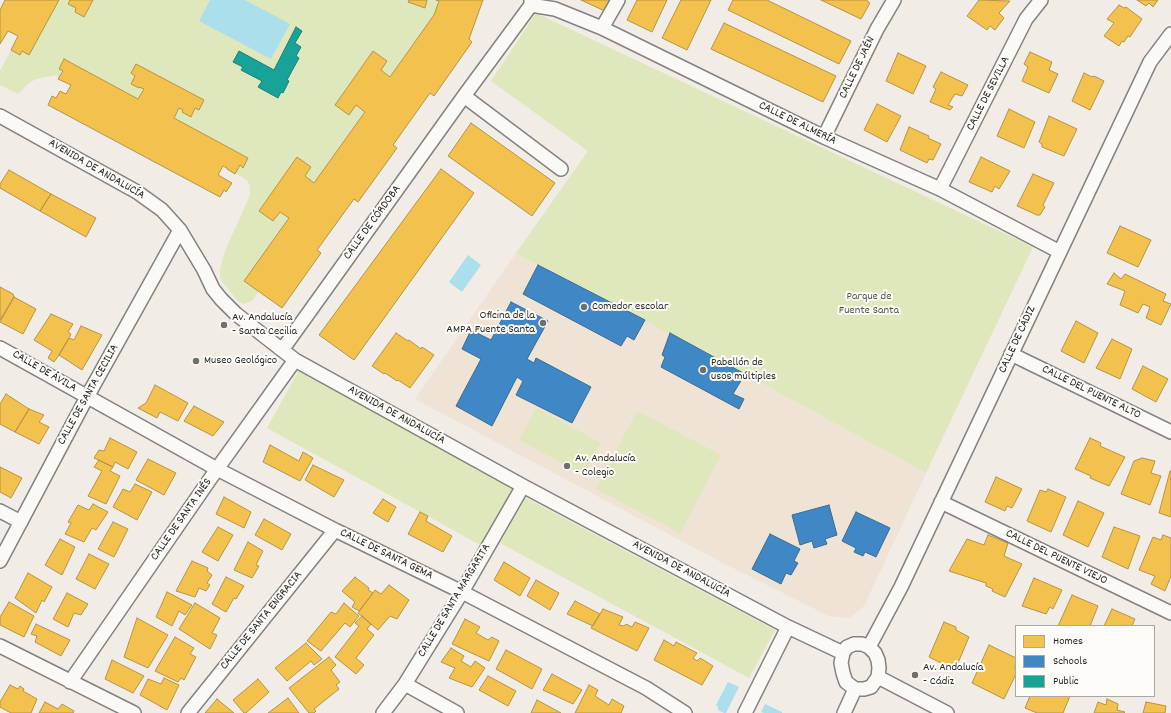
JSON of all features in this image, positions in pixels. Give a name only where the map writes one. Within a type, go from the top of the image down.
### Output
[{"type":"street","points":[[602,28],[618,0]]},
{"type":"street","name":"CALLE DE JAÉN","points":[[824,137],[877,30],[894,0]]},
{"type":"street","name":"CALLE DE SEVILLA","points":[[940,189],[1026,19],[1041,0]]},
{"type":"street","name":"CALLE DE ALMERÍA","points":[[531,3],[554,9],[602,28],[824,137],[940,189],[1060,252]]},
{"type":"street","name":"CALLE DE CÓRDOBA","points":[[282,350],[531,3]]},
{"type":"street","name":"CALLE DE CÁDIZ","points":[[869,647],[901,587],[942,502],[1150,62],[1171,34]]},
{"type":"street","points":[[464,96],[561,169]]},
{"type":"street","name":"AVENIDA DE ANDALUCÍA","points":[[0,116],[138,192],[162,210],[180,230],[204,270],[213,289],[221,299],[236,314],[295,360],[523,486],[788,627],[843,653]]},
{"type":"street","name":"CALLE DE SANTA CECILIA","points":[[0,561],[87,397],[180,230]]},
{"type":"street","name":"CALLE DE ÁVILA","points":[[0,348],[87,397]]},
{"type":"street","name":"CALLE DEL PUENTE ALTO","points":[[1011,354],[1171,432]]},
{"type":"street","name":"CALLE DE SANTA INÉS","points":[[70,682],[217,469],[295,360]]},
{"type":"street","name":"CALLE DE SANTA GEMA","points":[[87,397],[217,469],[335,530],[462,592],[646,688],[684,713]]},
{"type":"street","name":"CALLE DE SANTA MARGARITA","points":[[383,713],[404,684],[462,592],[523,486]]},
{"type":"street","name":"CALLE DEL PUENTE VIEJO","points":[[942,502],[1171,613]]},
{"type":"street","points":[[0,511],[21,522]]},
{"type":"street","name":"CALLE DE SANTA ENGRACIA","points":[[188,713],[335,530]]},
{"type":"street","points":[[746,713],[788,627]]},
{"type":"street","points":[[854,644],[862,644],[869,647],[875,653],[878,660],[878,677],[872,687],[855,689],[846,682],[843,673],[841,663],[843,653],[847,647],[854,644]]},
{"type":"street","points":[[0,646],[134,713]]},
{"type":"street","points":[[878,677],[948,713]]},
{"type":"street","points":[[404,684],[457,713]]},
{"type":"street","points":[[844,713],[855,689]]},
{"type":"shaded area","points":[[516,253],[745,374],[926,473],[864,606],[849,618],[829,616],[721,562],[415,399]]},
{"type":"green space","points":[[59,0],[70,0],[68,4],[76,8],[75,12],[84,17],[93,0],[409,0],[408,2],[425,8],[427,0],[439,1],[434,15],[390,77],[381,70],[387,61],[373,51],[335,105],[349,115],[356,105],[365,112],[314,183],[305,176],[311,167],[297,157],[259,210],[280,212],[289,218],[245,280],[259,291],[252,301],[244,304],[238,301],[222,282],[220,269],[225,251],[250,195],[250,186],[247,180],[235,173],[240,165],[244,167],[248,158],[174,118],[179,108],[191,116],[195,108],[199,110],[204,100],[131,73],[135,76],[131,84],[144,89],[138,99],[64,60],[59,69],[63,71],[59,77],[56,75],[36,79],[29,83],[18,94],[0,85],[0,71],[11,50],[20,55]]},
{"type":"green space","name":"Parque de Fuente Santa","points":[[536,13],[1033,247],[926,473],[745,374],[516,253],[588,151],[491,81]]},
{"type":"green space","points":[[299,370],[514,487],[482,546],[267,428]]},
{"type":"green space","points":[[536,408],[601,443],[584,475],[519,440]]},
{"type":"green space","points":[[637,411],[721,455],[680,533],[596,489]]},
{"type":"green space","points":[[526,498],[775,630],[749,678],[500,543]]},
{"type":"water","points":[[210,0],[245,0],[290,24],[271,59],[199,21]]},
{"type":"water","points":[[468,255],[481,265],[462,292],[449,282]]},
{"type":"water","points":[[728,682],[739,687],[726,713],[724,713],[718,710],[716,705]]},
{"type":"water","points":[[765,704],[782,712],[782,713],[761,712]]},
{"type":"building: Homes","points":[[5,0],[59,0],[29,55],[22,51],[20,55],[11,50],[18,36],[8,31],[0,44],[0,10]]},
{"type":"building: Homes","points":[[70,0],[93,0],[84,17],[75,12],[76,8],[68,4]]},
{"type":"building: Homes","points":[[409,0],[427,0],[425,8],[408,2]]},
{"type":"building: Homes","points":[[436,0],[483,0],[469,39],[472,42],[434,96],[430,93],[393,145],[397,148],[358,202],[354,199],[317,250],[321,253],[282,308],[244,281],[289,218],[280,212],[273,221],[259,211],[297,157],[311,167],[305,176],[314,183],[365,112],[356,105],[349,115],[335,105],[373,51],[387,61],[381,70],[390,77],[434,15],[439,1]]},
{"type":"building: Homes","points":[[581,0],[615,0],[609,13]]},
{"type":"building: Homes","points":[[637,0],[667,0],[652,32],[627,20]]},
{"type":"building: Homes","points":[[681,0],[711,0],[687,50],[662,38]]},
{"type":"building: Homes","points":[[733,0],[767,0],[851,41],[839,64],[728,10]]},
{"type":"building: Homes","points":[[821,0],[867,0],[870,3],[861,19]]},
{"type":"building: Homes","points":[[979,0],[1010,1],[999,13],[1004,18],[995,30],[990,26],[987,30],[967,16]]},
{"type":"building: Homes","points":[[1137,0],[1158,0],[1153,7],[1149,3],[1146,6]]},
{"type":"building: Homes","points":[[1119,5],[1124,8],[1126,7],[1142,19],[1130,37],[1128,36],[1119,46],[1104,36],[1114,23],[1107,19]]},
{"type":"building: Homes","points":[[724,23],[836,76],[823,102],[711,49]]},
{"type":"building: Homes","points":[[1030,52],[1052,62],[1049,70],[1058,74],[1049,93],[1022,81],[1028,67],[1024,64]]},
{"type":"building: Homes","points":[[898,53],[926,66],[913,94],[886,81]]},
{"type":"building: Homes","points":[[64,59],[138,99],[144,89],[131,84],[135,76],[131,73],[136,64],[204,100],[199,110],[195,108],[191,117],[182,112],[183,110],[179,108],[174,118],[248,158],[243,168],[240,165],[235,174],[223,166],[218,175],[232,183],[226,192],[224,190],[220,197],[48,105],[52,96],[56,98],[60,91],[66,94],[71,85],[58,79],[63,71],[59,69]]},
{"type":"building: Homes","points":[[941,72],[968,85],[962,96],[955,94],[948,105],[953,107],[950,110],[930,102],[936,89],[933,87]]},
{"type":"building: Homes","points":[[1084,73],[1104,81],[1090,110],[1072,101]]},
{"type":"building: Homes","points":[[877,104],[901,116],[887,142],[864,130]]},
{"type":"building: Homes","points":[[1009,109],[1035,122],[1024,148],[997,136]]},
{"type":"building: Homes","points":[[1049,116],[1077,129],[1064,156],[1042,147],[1042,144],[1039,142]]},
{"type":"building: Homes","points":[[471,123],[555,183],[532,216],[448,156]]},
{"type":"building: Homes","points":[[909,127],[929,136],[928,138],[941,144],[933,160],[929,159],[927,163],[900,150]]},
{"type":"building: Homes","points":[[981,157],[1010,171],[999,189],[995,186],[992,192],[969,182]]},
{"type":"building: Homes","points":[[441,169],[474,193],[354,360],[319,335]]},
{"type":"building: Homes","points":[[9,170],[51,194],[40,211],[0,188],[0,184]]},
{"type":"building: Homes","points":[[1033,174],[1054,183],[1043,205],[1045,207],[1040,215],[1017,206]]},
{"type":"building: Homes","points":[[51,194],[96,218],[86,237],[40,211]]},
{"type":"building: Homes","points":[[1120,226],[1151,240],[1138,267],[1107,253]]},
{"type":"building: Homes","points":[[1114,273],[1121,279],[1125,274],[1166,294],[1163,301],[1171,304],[1161,325],[1146,318],[1150,307],[1143,304],[1138,313],[1120,305],[1125,291],[1107,284]]},
{"type":"building: Homes","points":[[0,287],[13,294],[14,297],[0,320]]},
{"type":"building: Homes","points":[[14,297],[36,309],[23,334],[0,322]]},
{"type":"building: Homes","points":[[51,314],[73,324],[68,332],[71,334],[69,338],[54,362],[48,358],[52,351],[34,340]]},
{"type":"building: Homes","points":[[1076,321],[1098,333],[1084,363],[1061,351]]},
{"type":"building: Homes","points":[[81,326],[102,335],[82,370],[59,355],[69,338],[74,340]]},
{"type":"building: Homes","points":[[396,333],[421,349],[422,347],[434,355],[410,388],[372,366]]},
{"type":"building: Homes","points":[[1112,339],[1132,349],[1120,379],[1096,368]]},
{"type":"building: Homes","points":[[1143,366],[1168,379],[1156,402],[1132,389]]},
{"type":"building: Homes","points":[[155,385],[188,403],[178,421],[160,412],[157,418],[138,408],[146,403]]},
{"type":"building: Homes","points":[[6,394],[29,409],[15,432],[0,424],[0,404]]},
{"type":"building: Homes","points":[[194,406],[224,422],[213,436],[184,421]]},
{"type":"building: Homes","points":[[29,409],[44,415],[39,422],[49,427],[39,444],[15,432]]},
{"type":"building: Homes","points":[[110,438],[137,452],[128,469],[115,462],[113,467],[94,458],[99,450],[104,451]]},
{"type":"building: Homes","points":[[1090,438],[1101,443],[1100,446],[1125,457],[1109,486],[1090,478],[1091,476],[1075,469]]},
{"type":"building: Homes","points":[[270,445],[299,461],[303,452],[313,458],[300,481],[263,462]]},
{"type":"building: Homes","points":[[1142,458],[1155,461],[1151,473],[1161,476],[1150,505],[1121,494],[1134,461]]},
{"type":"building: Homes","points":[[148,459],[176,473],[164,495],[136,480]]},
{"type":"building: Homes","points":[[99,460],[113,467],[110,471],[120,476],[106,504],[88,496],[102,471],[94,467]]},
{"type":"building: Homes","points":[[313,465],[344,480],[334,497],[305,480]]},
{"type":"building: Homes","points":[[0,467],[22,478],[11,498],[0,492]]},
{"type":"building: Homes","points":[[1170,471],[1171,472],[1171,517],[1159,513]]},
{"type":"building: Homes","points":[[996,477],[1022,489],[1012,508],[1007,506],[1005,511],[985,502]]},
{"type":"building: Homes","points":[[135,484],[152,492],[137,520],[113,507],[123,489],[130,492]]},
{"type":"building: Homes","points":[[1048,489],[1066,497],[1051,532],[1027,521],[1040,490],[1046,492]]},
{"type":"building: Homes","points":[[224,497],[251,512],[244,528],[216,514]]},
{"type":"building: Homes","points":[[383,499],[396,507],[388,522],[373,513]]},
{"type":"building: Homes","points":[[1078,501],[1104,513],[1088,547],[1063,535]]},
{"type":"building: Homes","points":[[93,504],[108,512],[96,530],[92,528],[84,542],[65,534],[71,523],[68,522],[78,505],[89,510]]},
{"type":"building: Homes","points":[[420,512],[428,516],[426,521],[452,536],[443,552],[408,534]]},
{"type":"building: Homes","points":[[264,519],[291,534],[282,550],[255,535]]},
{"type":"building: Homes","points":[[113,522],[128,529],[114,557],[98,549]]},
{"type":"building: Homes","points":[[218,527],[233,535],[218,561],[202,552]]},
{"type":"building: Homes","points":[[1114,527],[1140,536],[1128,569],[1102,557]]},
{"type":"building: Homes","points":[[988,535],[1008,543],[1004,556],[1022,564],[1005,597],[992,591],[993,589],[986,586],[986,583],[949,571],[967,539],[984,545]]},
{"type":"building: Homes","points":[[1163,535],[1171,538],[1171,576],[1165,591],[1151,584],[1155,576],[1139,570],[1153,537],[1161,540]]},
{"type":"building: Homes","points":[[60,539],[75,547],[62,575],[45,565]]},
{"type":"building: Homes","points":[[248,542],[263,551],[256,565],[259,566],[252,578],[234,570]]},
{"type":"building: Homes","points":[[89,554],[109,564],[95,589],[76,579]]},
{"type":"building: Homes","points":[[192,561],[208,568],[207,571],[212,575],[207,583],[210,585],[206,591],[199,588],[195,597],[176,591]]},
{"type":"building: Homes","points":[[504,562],[530,578],[520,596],[494,580]]},
{"type":"building: Homes","points":[[28,573],[52,587],[44,602],[42,600],[36,613],[15,598]]},
{"type":"building: Homes","points":[[226,577],[244,586],[236,599],[234,598],[226,612],[212,604]]},
{"type":"building: Homes","points":[[355,577],[373,593],[359,611],[352,607],[355,602],[342,591]]},
{"type":"building: Homes","points":[[1034,578],[1062,590],[1053,609],[1050,607],[1046,614],[1022,606]]},
{"type":"building: Homes","points":[[536,580],[559,593],[550,610],[527,596]]},
{"type":"building: Homes","points":[[389,585],[409,600],[397,619],[390,616],[378,630],[358,613],[375,590],[381,594]]},
{"type":"building: Homes","points":[[167,592],[192,605],[185,615],[179,611],[172,626],[156,617]]},
{"type":"building: Homes","points":[[67,593],[88,604],[81,615],[74,613],[68,627],[53,619]]},
{"type":"building: Homes","points":[[1072,595],[1098,606],[1090,625],[1058,625]]},
{"type":"building: Homes","points":[[575,601],[600,614],[593,626],[567,614]]},
{"type":"building: Homes","points":[[9,602],[34,616],[24,637],[0,625],[0,617]]},
{"type":"building: Homes","points":[[195,603],[220,618],[212,633],[217,635],[210,649],[179,629]]},
{"type":"building: Homes","points":[[344,603],[359,616],[350,627],[345,623],[321,651],[307,641],[331,612],[336,614]]},
{"type":"building: Homes","points":[[603,609],[623,617],[619,625],[624,626],[626,624],[632,627],[635,622],[649,628],[637,651],[591,628]]},
{"type":"building: Homes","points":[[1112,609],[1135,619],[1132,625],[1104,625]]},
{"type":"building: Homes","points":[[362,616],[371,624],[367,629],[374,635],[356,658],[364,665],[356,674],[335,657],[359,626],[355,623]]},
{"type":"building: Homes","points":[[137,618],[168,635],[148,668],[124,657]]},
{"type":"building: Homes","points":[[465,619],[480,627],[476,633],[488,640],[492,637],[499,641],[489,661],[452,644]]},
{"type":"building: Homes","points":[[944,622],[956,627],[956,630],[969,637],[955,670],[929,657]]},
{"type":"building: Homes","points":[[36,624],[70,640],[61,656],[35,642],[37,636],[31,634]]},
{"type":"building: Homes","points":[[175,637],[194,648],[190,654],[196,657],[184,680],[181,678],[178,682],[155,671]]},
{"type":"building: Homes","points":[[664,640],[674,646],[676,642],[697,653],[693,658],[697,661],[700,658],[713,666],[702,685],[654,660]]},
{"type":"building: Homes","points":[[306,643],[322,659],[314,665],[311,661],[287,681],[275,668]]},
{"type":"building: Homes","points":[[989,645],[1015,658],[1015,676],[1004,699],[972,683]]},
{"type":"building: Homes","points":[[451,648],[464,656],[461,661],[471,667],[475,661],[485,668],[472,687],[449,678],[455,668],[441,662]]},
{"type":"building: Homes","points":[[506,650],[542,669],[532,689],[496,669]]},
{"type":"building: Homes","points":[[329,657],[336,665],[331,670],[340,682],[336,685],[339,689],[314,709],[316,711],[314,713],[309,713],[289,688]]},
{"type":"building: Homes","points":[[112,660],[144,676],[133,693],[105,679]]},
{"type":"building: Homes","points":[[552,674],[582,690],[573,704],[543,690]]},
{"type":"building: Homes","points":[[488,676],[516,691],[508,706],[479,690]]},
{"type":"building: Homes","points":[[164,678],[179,685],[167,710],[140,695],[148,679],[161,684]]},
{"type":"building: Homes","points":[[258,679],[269,692],[246,713],[244,713],[233,700]]},
{"type":"building: Homes","points":[[10,685],[18,689],[20,686],[24,689],[23,691],[37,699],[31,713],[11,713],[0,707],[0,702]]},
{"type":"building: Homes","points":[[589,685],[598,690],[595,696],[609,705],[612,699],[624,706],[621,713],[575,713]]},
{"type":"building: Homes","points":[[1030,697],[1070,697],[1063,713],[1037,713],[1025,708]]},
{"type":"building: Homes","points":[[288,698],[299,713],[268,713]]},
{"type":"building: Homes","points":[[217,699],[234,713],[205,713]]},
{"type":"building: Homes","points":[[1107,699],[1118,704],[1117,710],[1125,712],[1094,713],[1098,702],[1106,705]]},
{"type":"building: Homes","points":[[537,700],[561,713],[531,713]]},
{"type":"building: Homes","points":[[45,702],[58,709],[62,704],[74,711],[73,713],[39,713]]},
{"type":"building: Homes","points":[[1146,702],[1166,706],[1165,713],[1143,713]]},
{"type":"building: Schools","name":"Comedor escolar","points":[[538,265],[645,320],[634,340],[627,336],[621,346],[523,294]]},
{"type":"building: Schools","points":[[511,302],[548,321],[527,359],[534,363],[536,358],[591,387],[572,423],[516,395],[523,381],[517,377],[492,426],[456,406],[481,359],[462,349],[471,330],[491,340]]},
{"type":"building: Schools","name":"Pabellón de usos múltiples","points":[[670,333],[745,374],[733,394],[744,399],[739,409],[661,367],[665,357],[662,355]]},
{"type":"building: Schools","points":[[829,505],[837,535],[825,539],[827,544],[814,548],[812,541],[800,545],[792,515]]},
{"type":"building: Schools","points":[[856,512],[890,528],[876,557],[865,552],[863,556],[854,552],[856,548],[842,541]]},
{"type":"building: Schools","points":[[770,534],[800,549],[794,561],[798,563],[791,575],[786,573],[781,584],[752,569]]},
{"type":"building: Public","points":[[296,27],[302,31],[295,43],[301,47],[296,56],[299,58],[287,80],[289,81],[283,93],[281,92],[278,98],[258,87],[262,81],[241,70],[243,67],[233,62],[239,51],[274,70]]},
{"type":"place","name":"Comedor escolar","points":[[584,307]]},
{"type":"place","name":"Oficina de la AMPA Fuente Santa","points":[[543,323]]},
{"type":"place","name":"Av. Andalucía - Santa Cecilia","points":[[224,325]]},
{"type":"place","name":"Museo Geológico","points":[[196,361]]},
{"type":"place","name":"Pabellón de usos múltiples","points":[[703,370]]},
{"type":"place","name":"Av. Andalucía - Colegio","points":[[567,466]]},
{"type":"place","name":"Av. Andalucía - Cádiz","points":[[915,675]]}]
